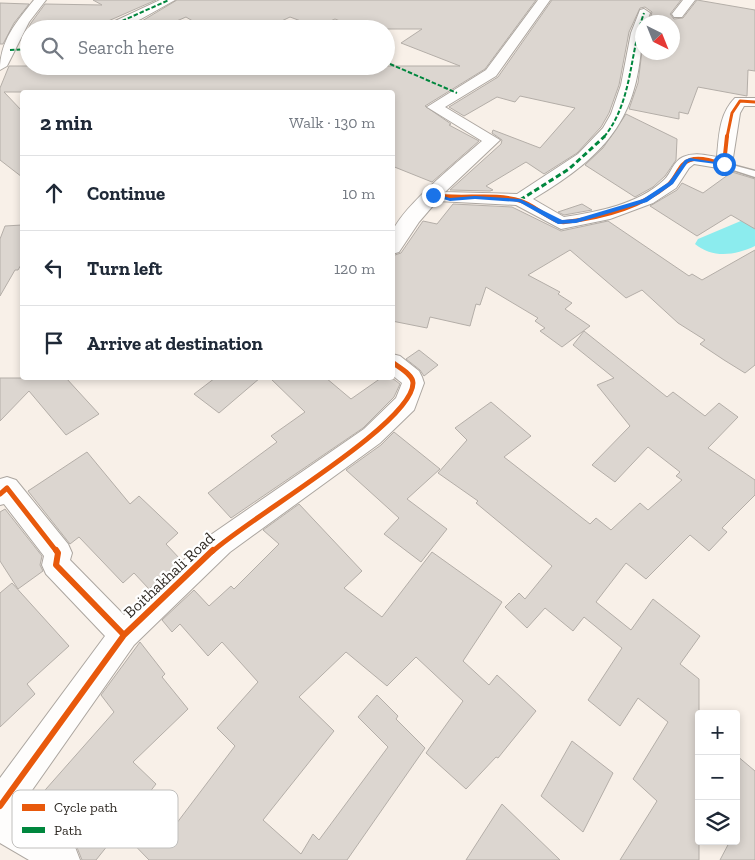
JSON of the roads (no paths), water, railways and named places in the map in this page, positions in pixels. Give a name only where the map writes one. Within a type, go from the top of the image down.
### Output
[{"type":"street","points":[[23,20],[40,0]]},
{"type":"street","points":[[127,20],[169,0]]},
{"type":"street","points":[[395,243],[404,227],[433,195],[492,140],[434,108],[491,73],[544,0]]},
{"type":"street","points":[[678,14],[689,0]]},
{"type":"street","points":[[520,200],[573,168],[598,146],[614,122],[626,96],[633,62],[636,31],[644,12]]},
{"type":"street","points":[[0,66],[10,50],[20,27]]},
{"type":"street","points":[[10,50],[20,49]]},
{"type":"street","points":[[433,195],[450,199],[475,197],[520,200],[561,222],[576,221],[645,201],[671,183],[686,161],[692,159],[724,164],[727,134],[735,104],[740,101],[755,102]]},
{"type":"street","name":"Boithakhali Road","points":[[0,806],[124,635],[221,543],[372,436],[406,402],[414,383],[411,377],[395,364]]},
{"type":"street","points":[[0,494],[8,488],[58,553],[56,565],[124,635]]},
{"type":"street","points":[[0,823],[12,830]]},
{"type":"street","points":[[42,848],[62,860]]},
{"type":"lane","points":[[724,164],[755,174]]},
{"type":"water","points":[[755,215],[755,246],[740,252],[717,254],[702,249],[695,244],[698,239]]}]
